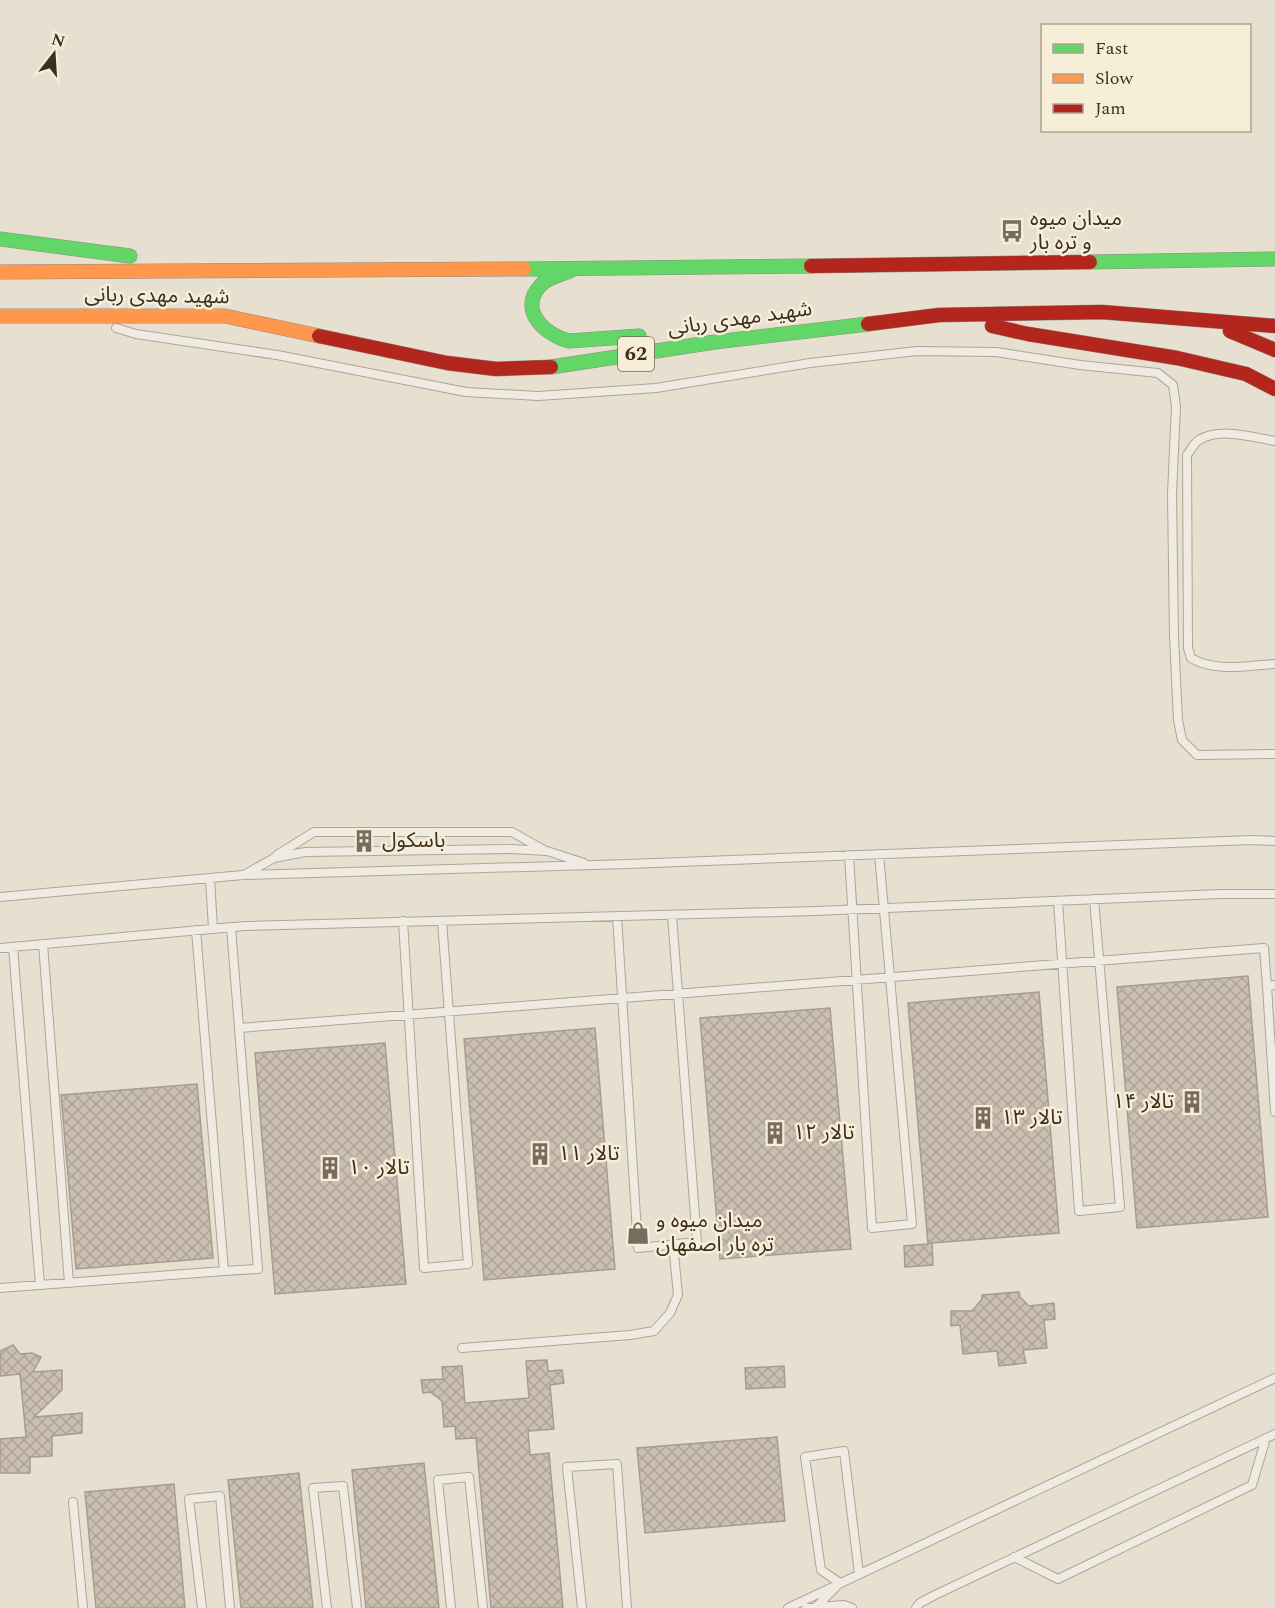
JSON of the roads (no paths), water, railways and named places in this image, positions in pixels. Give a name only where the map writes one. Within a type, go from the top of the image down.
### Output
[{"type":"highway","points":[[0,238],[108,252],[210,269]]},
{"type":"highway","name":"شهید مهدی ربانی","points":[[0,272],[210,269],[576,269],[1275,259]]},
{"type":"highway","points":[[576,269],[551,278],[538,288],[532,304],[534,321],[548,335],[569,341],[640,336],[715,342]]},
{"type":"highway","name":"شهید مهدی ربانی","points":[[0,316],[225,316],[447,363],[496,369],[551,367],[715,342],[939,315],[1102,312],[1275,326]]},
{"type":"highway","points":[[939,315],[1028,334],[1177,358],[1246,374],[1275,389]]},
{"type":"highway","points":[[1208,322],[1275,350]]},
{"type":"lane","points":[[78,315],[136,334],[277,355],[466,392],[538,396],[656,388],[810,363],[917,351],[996,352],[1080,365],[1158,373],[1173,385],[1176,406],[1172,494],[1174,637],[1178,720],[1182,740],[1197,754],[1275,754]]},
{"type":"lane","points":[[1275,441],[1252,436],[1217,434],[1197,441],[1188,455],[1188,648],[1191,658],[1212,667],[1275,664]]},
{"type":"lane","points":[[243,875],[314,832],[512,832],[547,851],[590,865]]},
{"type":"lane","points":[[0,897],[243,875],[1275,841]]},
{"type":"lane","points":[[274,858],[316,852],[511,849],[547,851]]},
{"type":"lane","points":[[849,855],[872,1228],[912,1224],[879,854]]},
{"type":"lane","points":[[210,878],[213,928]]},
{"type":"lane","points":[[0,948],[231,927],[672,915],[1220,894],[1275,894]]},
{"type":"lane","points":[[1058,901],[1079,1211],[1120,1207],[1094,899]]},
{"type":"lane","points":[[617,916],[638,1248],[697,1242],[672,915]]},
{"type":"lane","points":[[403,921],[424,1268],[468,1264],[442,921]]},
{"type":"lane","points":[[0,1288],[258,1269],[231,927]]},
{"type":"lane","points":[[196,930],[224,1271]]},
{"type":"lane","points":[[43,944],[69,1283]]},
{"type":"lane","points":[[13,947],[40,1285]]},
{"type":"lane","points":[[239,1028],[1264,948],[1271,986],[1275,1112]]},
{"type":"lane","points":[[462,1348],[630,1335],[654,1331],[670,1313],[678,1295],[673,1244]]},
{"type":"lane","points":[[788,1608],[1275,1378]]},
{"type":"lane","points":[[916,1608],[920,1603],[935,1595],[1275,1434]]},
{"type":"lane","points":[[1014,1557],[1058,1579],[1252,1485],[1266,1438]]},
{"type":"lane","points":[[840,1583],[821,1570],[805,1457],[844,1452],[859,1574]]},
{"type":"lane","points":[[582,1608],[567,1467],[617,1464],[627,1608]]},
{"type":"lane","points":[[451,1608],[438,1480],[469,1477],[483,1608]]},
{"type":"lane","points":[[327,1608],[313,1488],[344,1486],[357,1608]]},
{"type":"lane","points":[[201,1608],[189,1499],[220,1496],[230,1608]]},
{"type":"lane","points":[[73,1502],[83,1608]]},
{"type":"lane","points":[[816,1607],[840,1583]]},
{"type":"lane","points":[[806,1608],[844,1605],[852,1608]]},
{"type":"place","name":"میدان میوه و تره بار","points":[[1012,231]]},
{"type":"place","name":"باسكول","points":[[364,841]]},
{"type":"place","name":"تالار ۱۴","points":[[1192,1102]]},
{"type":"place","name":"تالار ۱۳","points":[[983,1118]]},
{"type":"place","name":"تالار ۱۲","points":[[775,1133]]},
{"type":"place","name":"تالار ۱۱","points":[[540,1154]]},
{"type":"place","name":"تالار ۱۰","points":[[330,1168]]},
{"type":"place","name":"میدان میوه و تره بار اصفهان","points":[[638,1233]]}]
